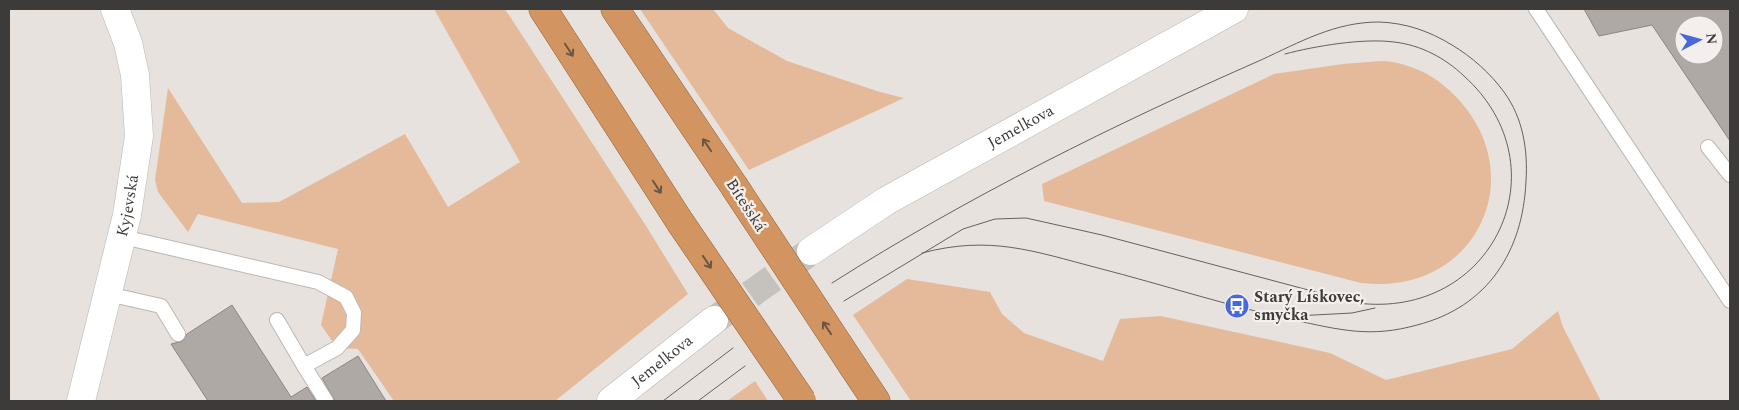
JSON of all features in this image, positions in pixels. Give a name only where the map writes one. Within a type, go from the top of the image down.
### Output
[{"type":"highway","points":[[543,9],[680,222],[802,401]]},
{"type":"highway","name":"Bítešská","points":[[615,9],[876,401]]},
{"type":"street","name":"Kyjevská","points":[[81,401],[122,237],[135,174],[139,109],[135,75],[128,43],[115,9]]},
{"type":"street","name":"Jemelkova","points":[[810,251],[886,201],[1234,9]]},
{"type":"street","name":"Jemelkova","points":[[612,401],[714,320]]},
{"type":"lane","points":[[1536,9],[1730,301]]},
{"type":"lane","points":[[1708,147],[1730,175]]},
{"type":"lane","points":[[122,237],[318,282],[346,297],[354,313],[353,330],[336,348],[304,366]]},
{"type":"lane","points":[[108,294],[161,306],[178,334]]},
{"type":"lane","points":[[277,320],[326,401]]},
{"type":"shaded area","points":[[434,9],[505,9],[688,294],[555,401],[394,401],[358,349],[337,348],[321,325],[338,249],[198,214],[188,232],[158,192],[155,180],[168,88],[242,203],[279,202],[405,134],[448,207],[520,162]]},
{"type":"shaded area","points":[[640,9],[713,9],[728,28],[787,61],[880,92],[904,98],[749,170]]},
{"type":"shaded area","points":[[1381,61],[1409,66],[1434,78],[1449,90],[1475,122],[1489,155],[1491,189],[1482,221],[1464,249],[1437,270],[1402,282],[1361,283],[1044,201],[1042,184],[1274,74],[1343,64]]},
{"type":"shaded area","points":[[907,279],[990,292],[1002,314],[1024,333],[1103,361],[1120,319],[1161,316],[1330,353],[1386,380],[1512,349],[1558,311],[1563,327],[1601,401],[911,401],[853,315]]},
{"type":"shaded area","points":[[755,381],[768,401],[727,401]]},
{"type":"building","points":[[1584,9],[1730,9],[1730,141],[1679,65],[1724,65],[1724,15],[1674,15],[1674,58],[1652,25],[1599,36]]},
{"type":"building","points":[[232,305],[291,397],[307,387],[316,401],[208,401],[171,344],[183,341],[187,334]]},
{"type":"building","points":[[358,356],[386,401],[335,401],[322,378]]},
{"type":"tunnel","points":[[716,319],[807,254]]},
{"type":"tram line","points":[[832,283],[936,221],[1042,163],[1151,110],[1304,40],[1347,25],[1379,22],[1399,24],[1426,32],[1452,45],[1480,66],[1499,85],[1516,113],[1523,135],[1526,158],[1523,207],[1518,230],[1509,253],[1497,272],[1482,290],[1464,305],[1442,317],[1400,329],[1370,332],[1311,324],[1053,256],[1011,247],[969,245],[922,253]]},
{"type":"tram line","points":[[844,301],[963,229],[995,219],[1026,218],[1102,235],[1357,303],[1405,302],[1445,287],[1477,263],[1499,230],[1510,192],[1509,152],[1494,113],[1464,76],[1432,53],[1414,46],[1394,42],[1368,41],[1339,44],[1285,54]]},
{"type":"tram line","points":[[1295,316],[1352,313],[1375,308]]},
{"type":"tram line","points":[[663,401],[733,348]]},
{"type":"tram line","points":[[698,401],[745,366]]},
{"type":"place","name":"Starý Lískovec, smyčka","points":[[1237,306]]}]
